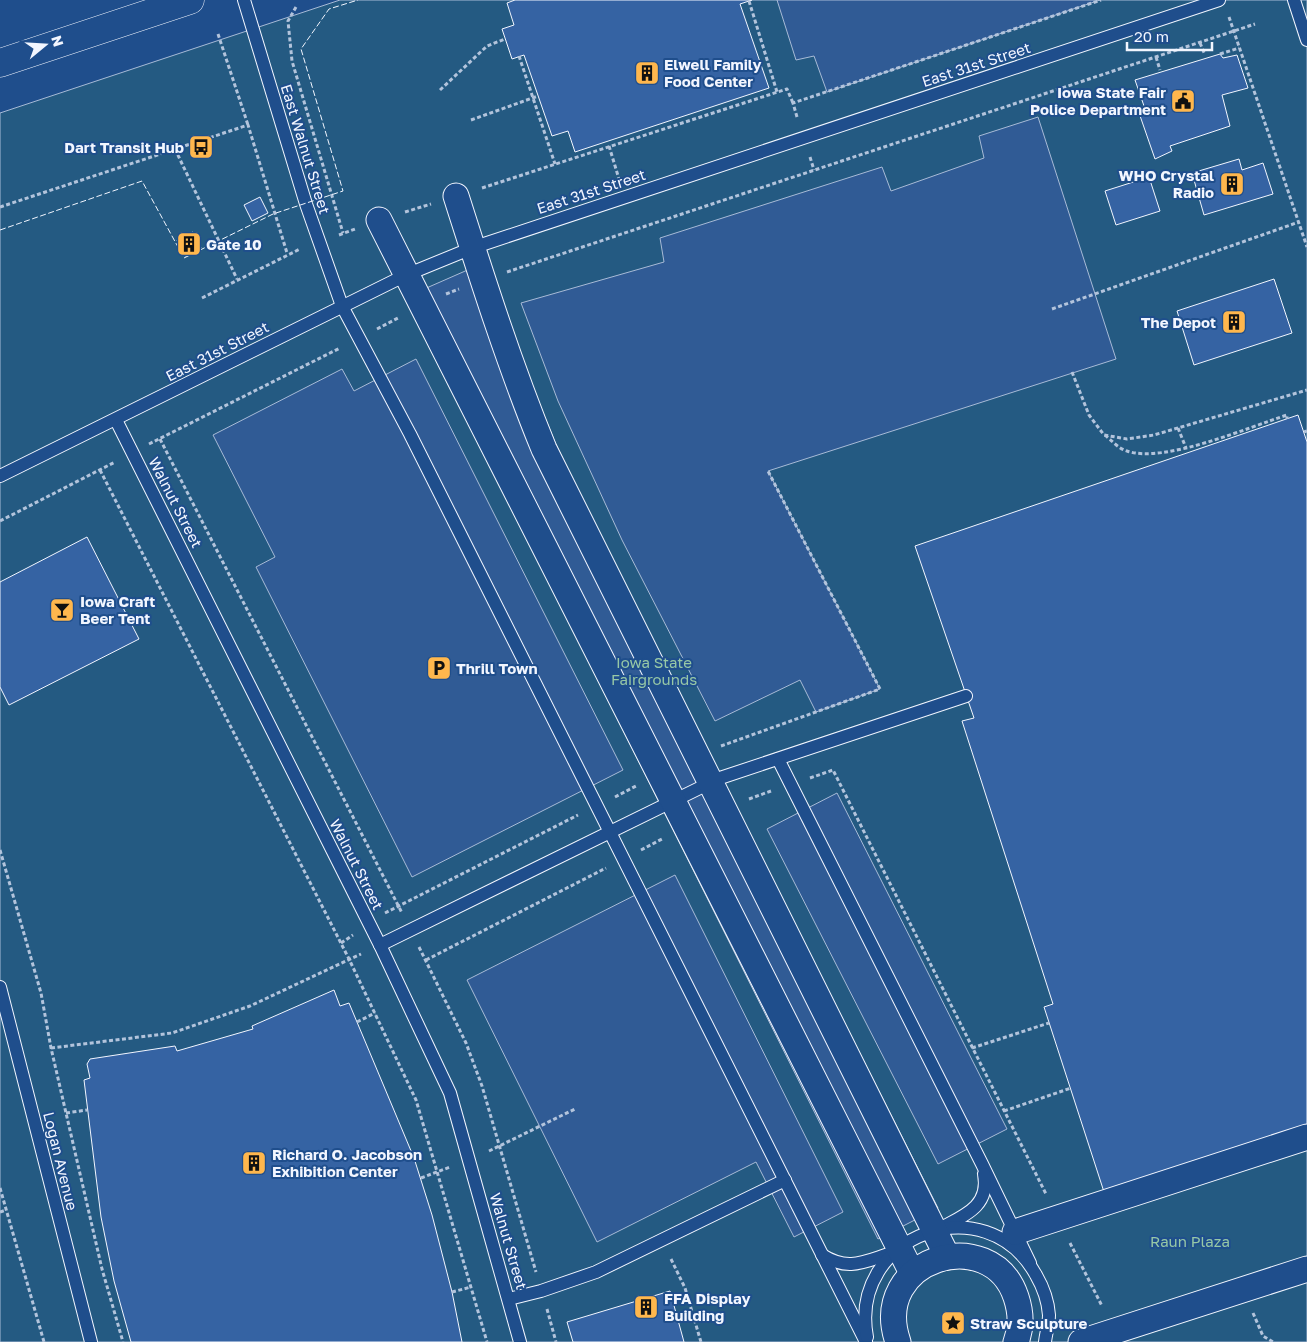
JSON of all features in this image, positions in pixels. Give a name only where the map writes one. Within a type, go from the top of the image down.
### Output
[{"type":"main road","points":[[1,58],[190,0]]},
{"type":"street","points":[[456,196],[482,280],[526,406],[544,449],[937,1229],[947,1256]]},
{"type":"street","points":[[379,220],[673,801],[895,1250],[912,1274]]},
{"type":"street","points":[[1015,1232],[1307,1137]]},
{"type":"street","points":[[898,1342],[893,1330],[894,1308],[900,1289],[912,1274],[928,1262],[947,1256],[966,1256],[985,1262],[1001,1274],[1013,1290],[1020,1310],[1019,1333],[1016,1342]]},
{"type":"street","points":[[1081,1342],[1307,1269]]},
{"type":"lane","name":"East Walnut Street","points":[[244,0],[318,242],[342,306],[414,443],[867,1342]]},
{"type":"lane","name":"East 31st Street","points":[[0,476],[406,275],[472,248],[1219,0]]},
{"type":"lane","points":[[1294,0],[1307,40]]},
{"type":"lane","name":"Walnut Street","points":[[116,420],[380,945],[450,1093],[520,1342]]},
{"type":"lane","points":[[380,945],[711,783],[778,758],[966,696]]},
{"type":"lane","points":[[778,758],[1043,1288],[1048,1315],[1046,1342]]},
{"type":"lane","name":"Logan Avenue","points":[[0,987],[91,1342]]},
{"type":"lane","points":[[822,1255],[835,1263],[853,1264],[895,1250],[921,1234],[937,1229],[971,1212],[982,1201],[986,1183],[982,1164]]},
{"type":"lane","points":[[509,1299],[541,1291],[596,1272],[660,1239],[785,1180]]},
{"type":"lane","points":[[937,1229],[965,1227],[989,1233],[1012,1245],[1030,1263]]},
{"type":"lane","points":[[867,1342],[865,1323],[867,1297],[877,1274],[895,1250]]},
{"type":"path","points":[[793,103],[1101,0]]},
{"type":"path","points":[[749,1],[777,92]]},
{"type":"path","points":[[296,7],[288,21],[292,61],[343,233]]},
{"type":"path","points":[[1228,16],[1307,247]]},
{"type":"path","points":[[0,521],[359,339],[421,305],[482,280],[1255,24]]},
{"type":"path","points":[[218,34],[287,253]]},
{"type":"path","points":[[440,90],[487,46],[505,40]]},
{"type":"path","points":[[1200,42],[1205,55]]},
{"type":"path","points":[[1220,54],[1239,48]]},
{"type":"path","points":[[520,56],[555,164]]},
{"type":"path","points":[[1156,57],[1160,70]]},
{"type":"path","points":[[202,298],[287,253],[379,220],[787,89],[814,170]]},
{"type":"path","points":[[472,120],[538,96]]},
{"type":"path","points":[[0,207],[248,125]]},
{"type":"path","points":[[609,146],[625,197]]},
{"type":"path","points":[[175,149],[238,280]]},
{"type":"path","points":[[1052,309],[1298,222]]},
{"type":"path","points":[[1072,372],[1090,415],[1104,435],[1126,451],[1151,455],[1186,448],[1287,415],[1287,419]]},
{"type":"path","points":[[1104,435],[1127,439],[1154,435],[1307,390]]},
{"type":"path","points":[[1178,428],[1186,448]]},
{"type":"path","points":[[160,439],[466,1043],[482,1086],[556,1342]]},
{"type":"path","points":[[100,470],[349,959],[416,1100],[487,1342]]},
{"type":"path","points":[[0,850],[41,993],[51,1048],[102,1269],[123,1342]]},
{"type":"path","points":[[51,1048],[172,1032],[250,1006],[380,945]]},
{"type":"path","points":[[357,1022],[375,1013]]},
{"type":"path","points":[[972,1048],[1049,1022]]},
{"type":"path","points":[[1004,1111],[1071,1088]]},
{"type":"path","points":[[420,1178],[500,1147],[575,1109]]},
{"type":"path","points":[[66,1113],[87,1110]]},
{"type":"path","points":[[0,1188],[44,1342]]},
{"type":"path","points":[[0,1212],[6,1210]]},
{"type":"path","points":[[660,1239],[685,1288],[701,1342]]},
{"type":"path","points":[[452,1292],[471,1287]]},
{"type":"path","points":[[1243,1290],[1263,1336],[1273,1342]]},
{"type":"green space","name":"Iowa State Fairgrounds","points":[[340,0],[1307,0],[1307,1342],[0,1342],[0,113]]},
{"type":"shaded area","points":[[777,0],[1100,0],[827,92],[814,56],[796,60]]},
{"type":"shaded area","points":[[1038,117],[1116,359],[768,471],[880,689],[816,712],[800,680],[715,721],[622,540],[558,401],[521,303],[664,262],[660,238],[882,167],[891,191],[984,158],[979,136]]},
{"type":"shaded area","points":[[488,261],[519,354],[555,442],[597,533],[938,1208],[878,1239],[406,297]]},
{"type":"shaded area","name":"Thrill Town","points":[[416,359],[623,770],[412,877],[256,567],[275,557],[213,435],[342,369],[354,391]]},
{"type":"shaded area","points":[[837,793],[1007,1129],[938,1164],[767,829]]},
{"type":"shaded area","points":[[675,875],[843,1212],[794,1237],[756,1162],[597,1242],[467,980]]},
{"type":"building","name":"Elwell Family Food Center","points":[[515,0],[752,0],[740,4],[769,88],[575,152],[568,131],[552,136],[524,55],[512,59],[502,29],[514,25],[507,3]]},
{"type":"building","name":"Iowa State Fair Police Department","points":[[1220,54],[1223,58],[1237,55],[1248,88],[1222,95],[1230,126],[1170,146],[1172,151],[1155,159],[1138,110],[1144,106],[1135,80]]},
{"type":"building","name":"WHO Crystal Radio","points":[[1239,159],[1242,170],[1263,163],[1273,194],[1204,215],[1192,173]]},
{"type":"building","points":[[1149,177],[1160,211],[1116,225],[1105,191]]},
{"type":"building","name":"Gate 10","points":[[260,197],[268,213],[252,221],[244,205]]},
{"type":"building","name":"Gate 10","points":[[193,232],[201,248],[185,256],[177,240]]},
{"type":"building","name":"The Depot","points":[[1274,279],[1292,333],[1194,365],[1177,311]]},
{"type":"building","points":[[1298,415],[1307,442],[1307,1129],[1105,1195],[1044,1007],[1053,1004],[962,721],[974,718],[915,546]]},
{"type":"building","name":"Iowa Craft Beer Tent","points":[[87,537],[139,639],[9,705],[0,687],[0,582]]},
{"type":"building","name":"Richard O. Jacobson Exhibition Center","points":[[334,990],[340,1006],[349,1003],[414,1158],[432,1215],[452,1292],[462,1342],[131,1342],[114,1281],[101,1217],[84,1080],[90,1078],[87,1064],[90,1059],[175,1046],[177,1051],[253,1029],[252,1026]]},
{"type":"building","name":"FFA Display Building","points":[[670,1291],[684,1342],[573,1342],[567,1322]]},
{"type":"fence","points":[[0,230],[142,181],[184,258],[273,214],[343,191],[301,49],[329,9],[358,0]]},
{"type":"place","name":"Elwell Family Food Center","points":[[647,73]]},
{"type":"place","name":"Iowa State Fair Police Department","points":[[1183,101]]},
{"type":"place","name":"Dart Transit Hub","points":[[201,147]]},
{"type":"place","name":"WHO Crystal Radio","points":[[1232,184]]},
{"type":"place","name":"Gate 10","points":[[189,244]]},
{"type":"place","name":"The Depot","points":[[1234,322]]},
{"type":"place","name":"Iowa Craft Beer Tent","points":[[62,610]]},
{"type":"place","name":"Thrill Town","points":[[439,668]]},
{"type":"place","name":"Richard O. Jacobson Exhibition Center","points":[[254,1163]]},
{"type":"place","name":"FFA Display Building","points":[[646,1307]]},
{"type":"place","name":"Straw Sculpture","points":[[953,1323]]},
{"type":"park label","name":"Raun Plaza","points":[[1190,1241]]}]
